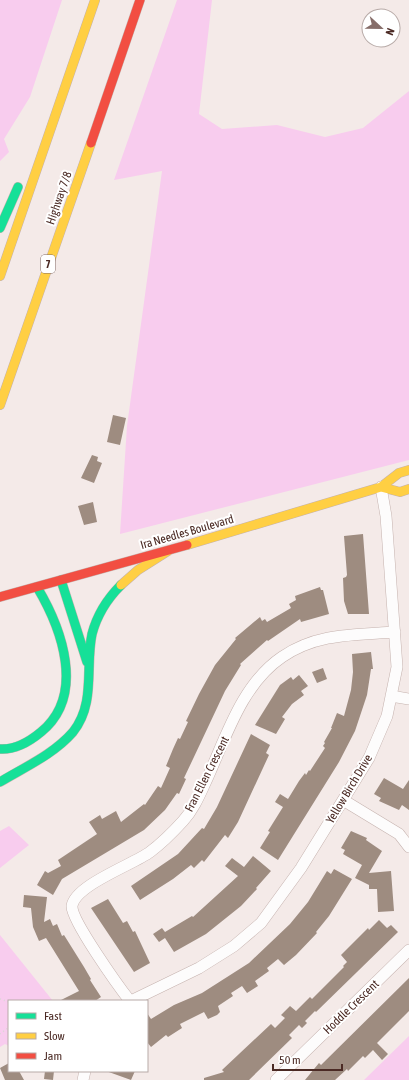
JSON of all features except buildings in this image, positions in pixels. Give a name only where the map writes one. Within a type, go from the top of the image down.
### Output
[{"type":"main road","points":[[0,276],[95,0]]},
{"type":"main road","name":"Highway 7/8","points":[[0,405],[140,0]]},
{"type":"main road","points":[[29,163],[71,69]]},
{"type":"main road","points":[[0,228],[23,177]]},
{"type":"main road","name":"Ira Needles Boulevard","points":[[0,598],[168,551],[381,487],[399,473],[409,470]]},
{"type":"main road","points":[[381,487],[400,492],[409,489]]},
{"type":"main road","points":[[0,782],[64,741],[79,722],[88,695],[91,671],[90,652],[96,620],[107,598],[121,582],[168,551]]},
{"type":"main road","points":[[61,580],[91,671]]},
{"type":"main road","points":[[0,749],[7,750],[31,741],[52,722],[64,702],[67,681],[62,650],[54,618],[37,587]]},
{"type":"street","name":"Yellow Birch Drive","points":[[132,1000],[199,968],[234,946],[261,923],[300,868],[369,758],[387,716],[397,667],[386,516],[381,487]]},
{"type":"street","name":"Fran Ellen Crescent","points":[[129,1000],[76,920],[72,905],[76,898],[84,890],[114,871],[149,853],[169,836],[184,819],[197,801],[234,720],[252,687],[261,675],[280,657],[318,638],[395,632]]},
{"type":"street","points":[[391,696],[409,699]]},
{"type":"street","points":[[343,800],[399,834],[409,847]]},
{"type":"street","name":"Hoddle Crescent","points":[[276,1080],[409,950]]},
{"type":"path","points":[[0,1034],[8,1027]]},
{"type":"shaded area","points":[[0,0],[62,0],[30,97],[4,139],[9,152],[0,161]]},
{"type":"shaded area","points":[[177,0],[212,0],[199,114],[222,129],[277,125],[325,137],[363,128],[409,91],[409,460],[120,534],[127,426],[162,171],[114,180]]},
{"type":"shaded area","points":[[9,826],[29,845],[0,868],[0,831]]},
{"type":"shaded area","points":[[0,935],[52,1000],[8,1000],[8,1046],[5,1044],[0,1047]]},
{"type":"shaded area","points":[[409,1036],[409,1080],[364,1080]]},
{"type":"traffic: fast","points":[[0,228],[18,187]]},
{"type":"traffic: fast","points":[[61,580],[87,662]]},
{"type":"traffic: fast","points":[[0,782],[48,754],[73,732],[80,721],[85,709],[87,697],[92,634],[103,608],[121,585]]},
{"type":"traffic: fast","points":[[0,749],[17,747],[36,736],[55,717],[63,700],[66,681],[65,661],[61,642],[54,622],[37,587]]},
{"type":"traffic: slow","points":[[0,276],[95,0]]},
{"type":"traffic: slow","points":[[0,405],[91,143]]},
{"type":"traffic: slow","points":[[187,545],[381,487],[399,473],[409,470]]},
{"type":"traffic: slow","points":[[381,487],[400,492],[409,489]]},
{"type":"traffic: slow","points":[[121,585],[138,570],[168,551]]},
{"type":"traffic: jam","points":[[91,143],[140,0]]},
{"type":"traffic: jam","points":[[0,597],[187,545]]}]
